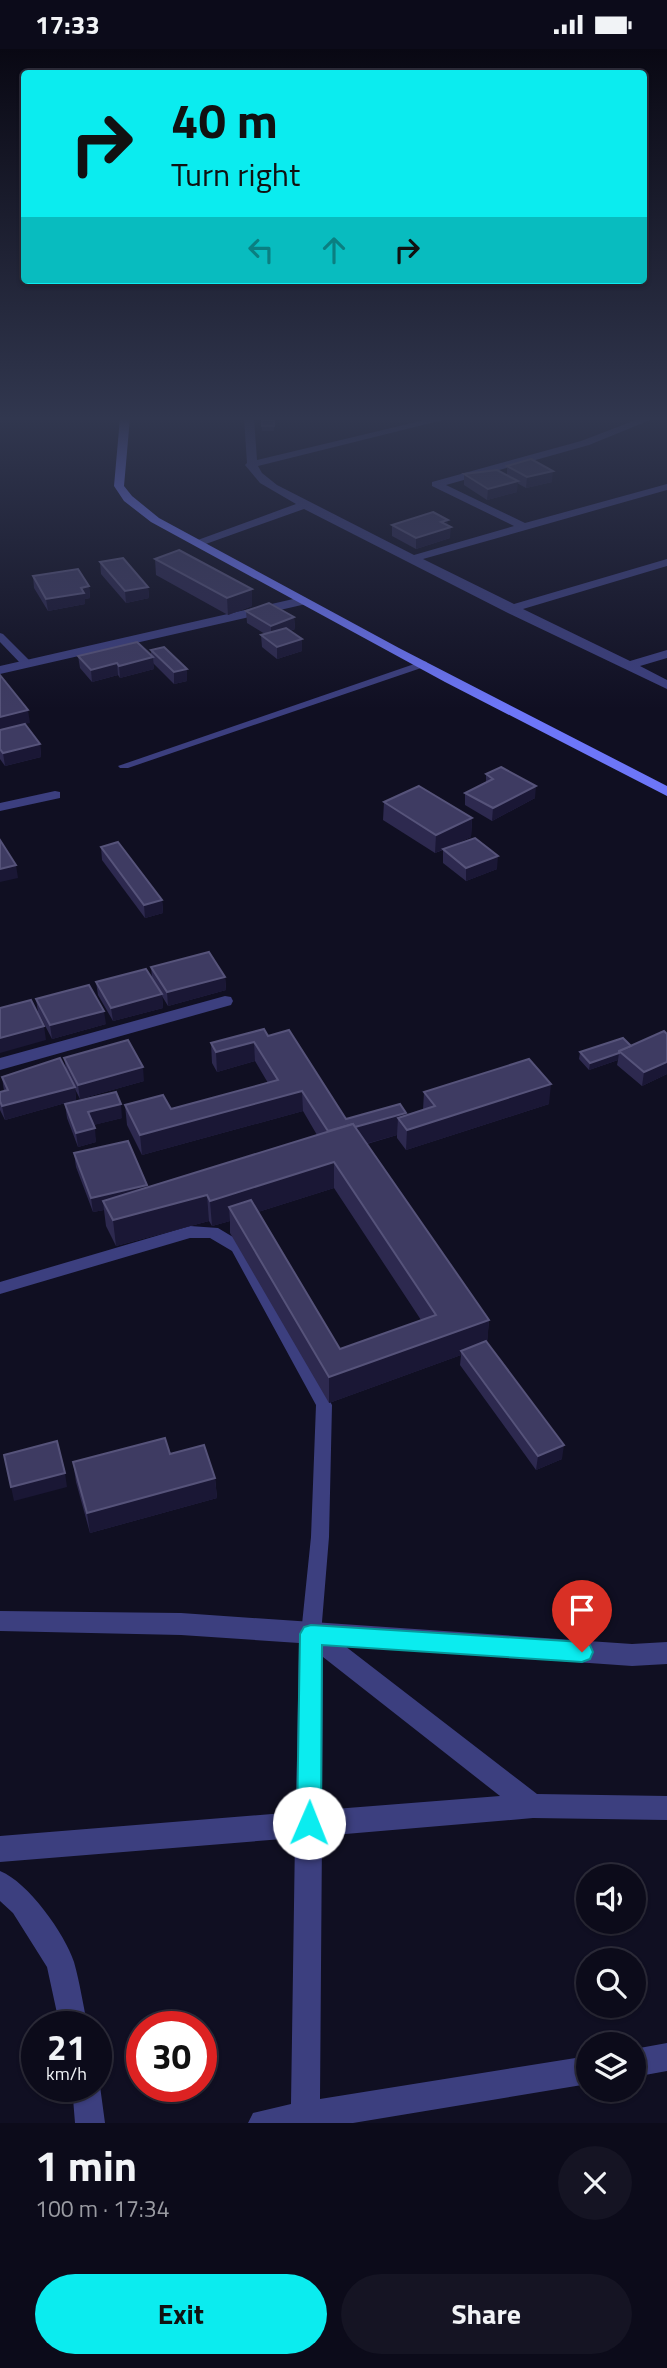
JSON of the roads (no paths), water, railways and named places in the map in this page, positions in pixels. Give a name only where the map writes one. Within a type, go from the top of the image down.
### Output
[{"type":"street","points":[[151,515],[302,600],[667,792]]},
{"type":"street","points":[[199,543],[278,515]]},
{"type":"street","points":[[324,515],[667,685]]},
{"type":"street","points":[[498,515],[522,527]]},
{"type":"street","points":[[411,559],[566,515]]},
{"type":"street","points":[[510,609],[667,562]]},
{"type":"street","points":[[0,670],[302,600]]},
{"type":"street","points":[[628,666],[667,653]]},
{"type":"street","points":[[0,807],[55,795]]},
{"type":"street","points":[[0,1064],[225,1001]]},
{"type":"street","points":[[0,1621],[181,1624],[632,1655],[667,1653]]},
{"type":"street","points":[[311,1634],[533,1806]]},
{"type":"street","points":[[305,2117],[311,1634]]},
{"type":"street","points":[[0,1849],[533,1806],[667,1808]]},
{"type":"street","points":[[0,1884],[23,1903],[60,1962],[71,2011]]},
{"type":"street","points":[[646,2061],[667,2057]]},
{"type":"street","points":[[263,2123],[576,2072]]},
{"type":"street","points":[[88,2102],[90,2123]]},
{"type":"lane","points":[[0,636],[27,664]]},
{"type":"lane","points":[[124,766],[423,664]]},
{"type":"lane","points":[[0,1288],[190,1232],[214,1232],[238,1247],[324,1405],[320,1537],[311,1634]]}]
